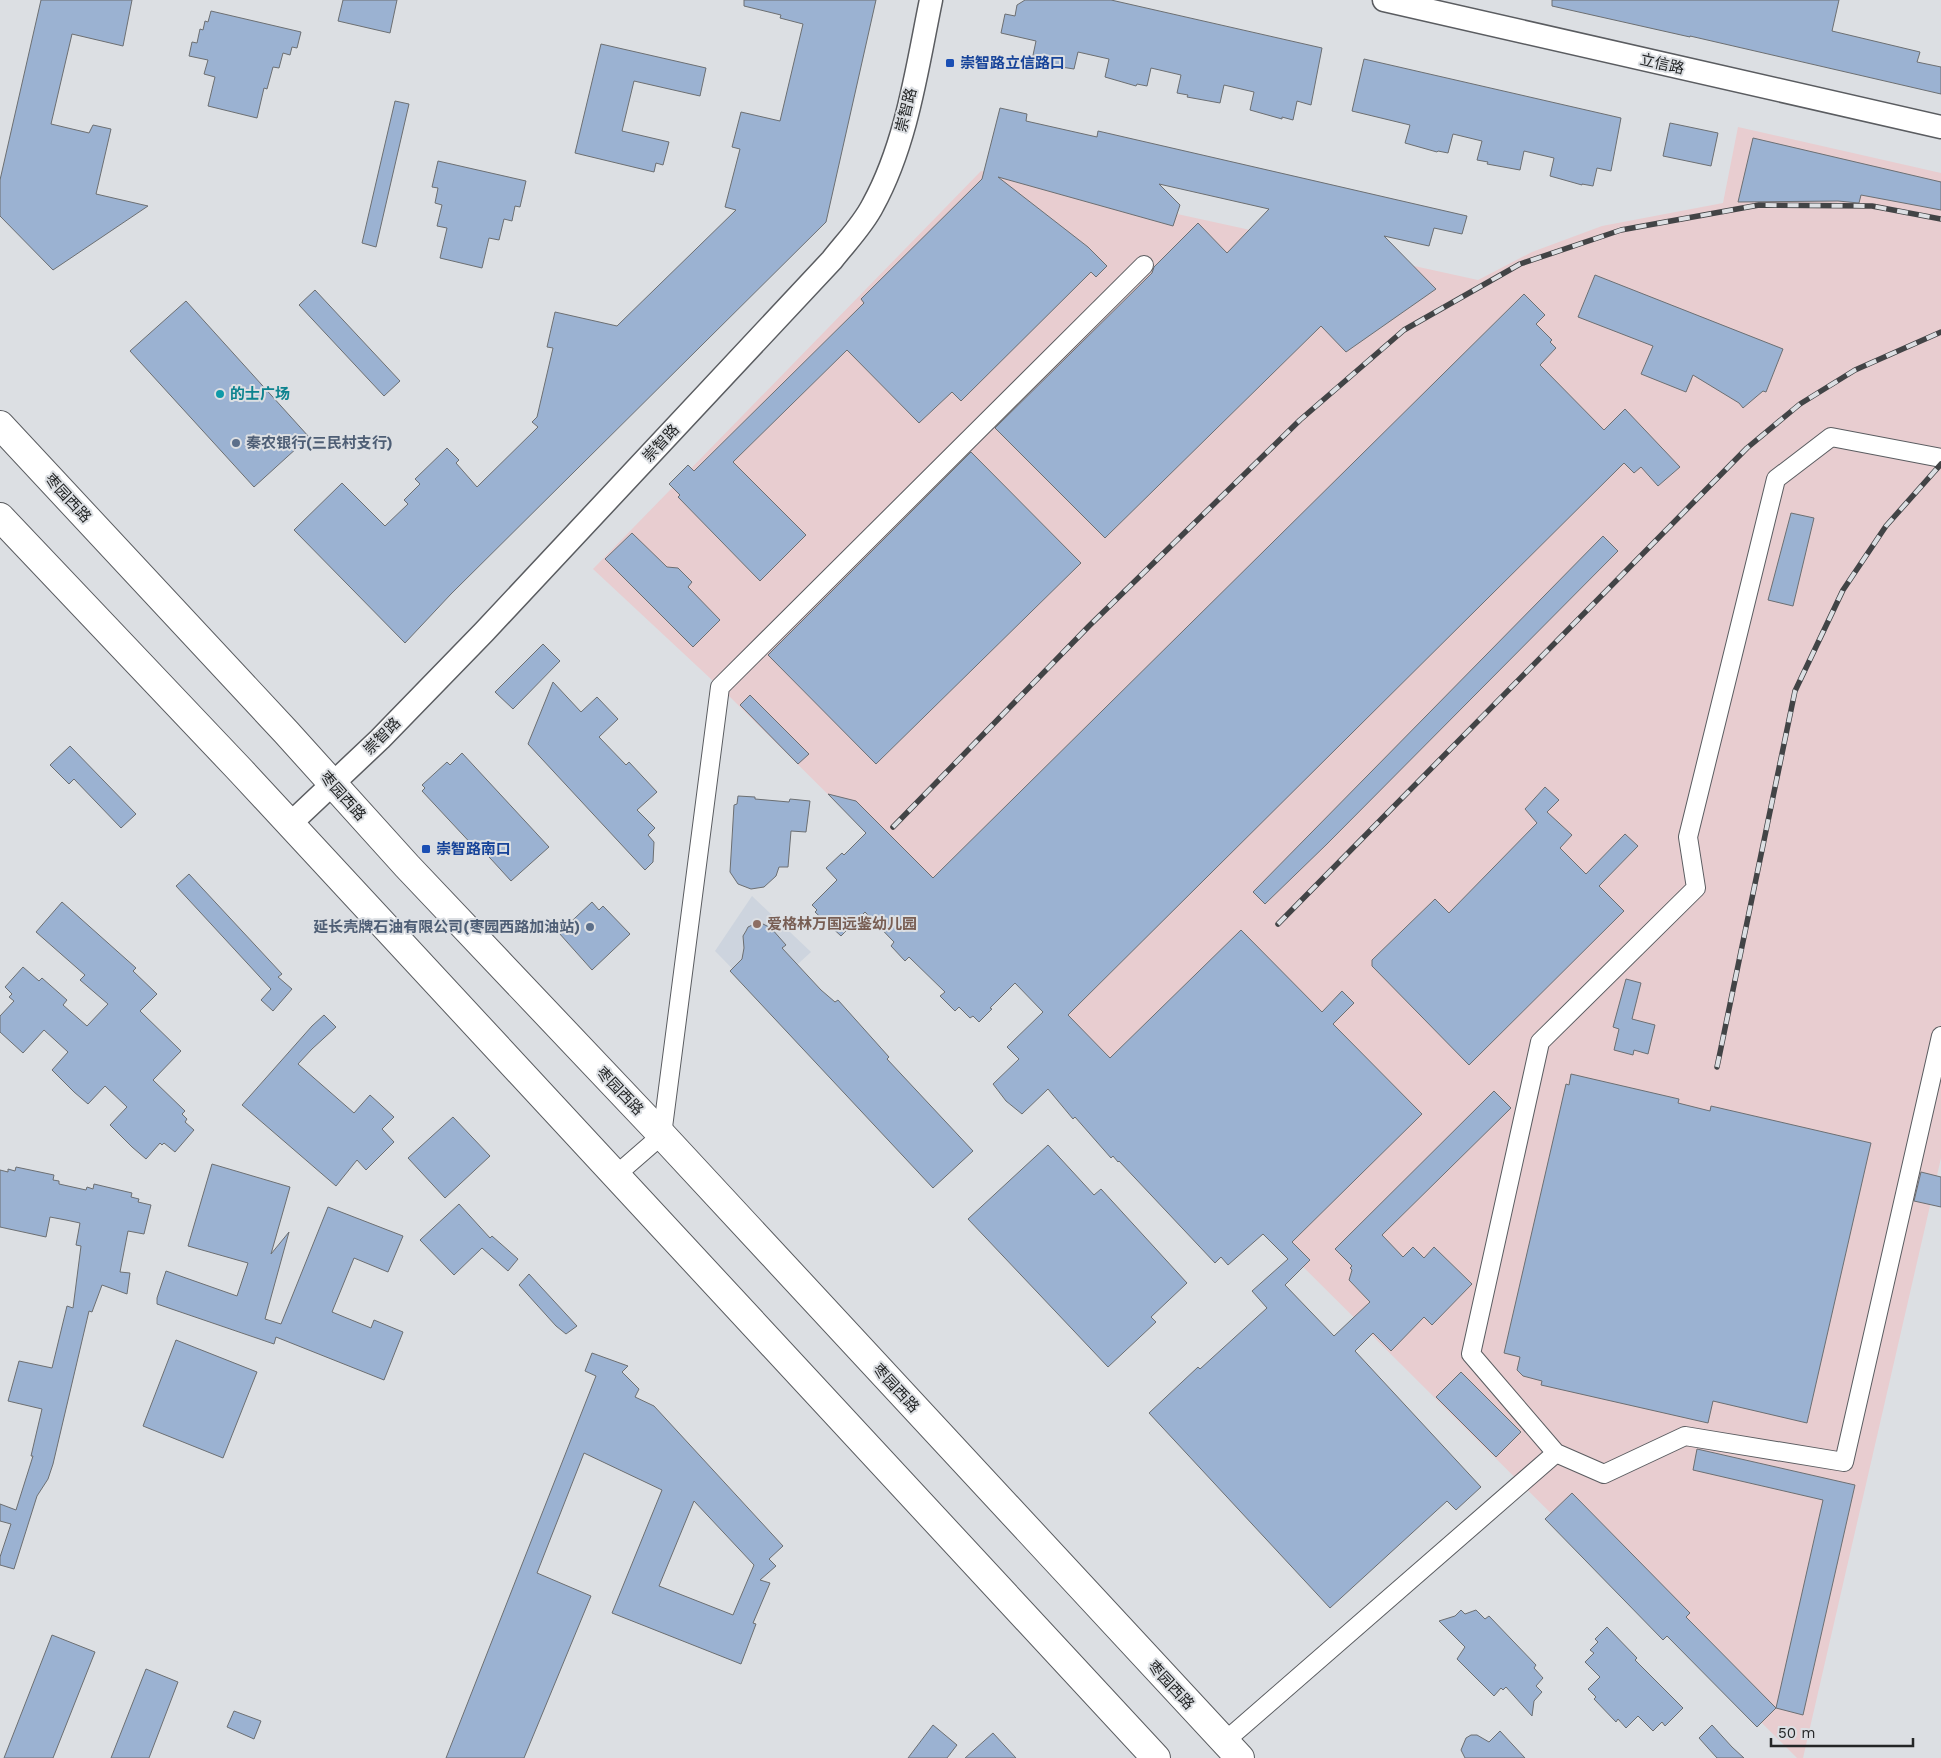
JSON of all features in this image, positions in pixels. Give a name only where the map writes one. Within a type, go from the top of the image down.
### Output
[{"type":"main road","name":"枣园西路","points":[[0,425],[407,866],[662,1135],[1232,1750]]},
{"type":"main road","points":[[0,517],[241,771],[1156,1758]]},
{"type":"street","name":"崇智路","points":[[290,824],[333,784],[484,632],[832,260],[873,206],[892,162],[905,119],[931,0]]},
{"type":"street","name":"立信路","points":[[1384,0],[1941,127]]},
{"type":"street","points":[[616,1175],[662,1135],[720,687],[1144,265]]},
{"type":"street","points":[[1941,458],[1831,437],[1776,479],[1688,837],[1696,888],[1540,1042],[1471,1354],[1556,1454],[1604,1474],[1685,1436],[1844,1462],[1941,1036]]},
{"type":"street","points":[[1232,1750],[1556,1454]]},
{"type":"shaded area","points":[[1738,127],[1941,173],[1941,1158],[1803,1758],[1797,1758],[727,694],[593,569],[981,171],[1478,280],[1532,252],[1602,226],[1723,203]]},
{"type":"shaded area","name":"爱格林万国远鉴幼儿园","points":[[752,896],[811,952],[761,998],[715,951]]},
{"type":"building","points":[[41,0],[132,0],[123,46],[72,34],[51,124],[89,133],[93,125],[111,129],[96,194],[148,206],[53,270],[0,216],[0,180]]},
{"type":"building","points":[[343,0],[397,0],[390,33],[338,21]]},
{"type":"building","points":[[744,0],[876,0],[826,222],[451,594],[405,643],[294,530],[342,483],[385,526],[408,504],[404,500],[420,484],[415,479],[447,448],[459,460],[456,463],[477,487],[538,427],[532,422],[537,417],[553,348],[547,347],[555,312],[617,326],[736,210],[725,207],[740,149],[732,147],[741,112],[780,121],[803,24],[780,18],[781,15],[744,6]]},
{"type":"building","points":[[1025,0],[1111,0],[1322,48],[1311,105],[1297,101],[1293,120],[1282,117],[1282,119],[1250,110],[1254,92],[1224,85],[1220,103],[1187,97],[1188,95],[1177,93],[1181,75],[1151,68],[1147,86],[1137,84],[1136,86],[1105,77],[1109,59],[1078,52],[1074,69],[1042,64],[1042,62],[1032,60],[1036,41],[1001,33],[1005,14],[1015,16],[1017,5]]},
{"type":"building","points":[[1552,0],[1839,0],[1832,31],[1920,52],[1917,62],[1941,67],[1941,94],[1552,6]]},
{"type":"building","points":[[211,11],[301,32],[297,48],[292,47],[290,55],[283,53],[279,68],[273,67],[267,89],[264,88],[257,118],[208,106],[215,77],[204,74],[208,60],[189,56],[192,42],[197,43],[200,29],[203,30],[205,21],[208,22]]},
{"type":"building","points":[[601,44],[706,68],[700,96],[634,81],[622,131],[669,142],[663,165],[656,163],[654,172],[575,153]]},
{"type":"building","points":[[1364,59],[1621,118],[1611,171],[1597,168],[1593,186],[1582,185],[1550,176],[1554,158],[1524,151],[1520,170],[1487,164],[1488,162],[1477,160],[1482,141],[1453,134],[1448,153],[1437,152],[1405,143],[1410,125],[1352,111]]},
{"type":"building","points":[[395,101],[409,104],[376,247],[362,243]]},
{"type":"building","points":[[1000,108],[1027,114],[1026,121],[1097,137],[1098,131],[1467,216],[1462,234],[1434,228],[1429,246],[1384,236],[1436,289],[1346,352],[1321,326],[1105,538],[995,428],[1152,273],[1154,267],[1198,223],[1227,253],[1269,209],[1159,184],[1180,205],[1173,226],[998,177],[1088,247],[1107,266],[1096,277],[1091,272],[961,401],[952,392],[919,423],[847,350],[733,462],[806,535],[760,581],[678,497],[680,495],[669,484],[688,465],[694,471],[864,303],[861,299],[982,179]]},
{"type":"building","points":[[1670,123],[1718,133],[1711,166],[1663,156]]},
{"type":"building","points":[[1753,138],[1941,182],[1941,210],[1861,195],[1859,203],[1838,201],[1738,202]]},
{"type":"building","points":[[438,161],[526,181],[520,207],[515,206],[512,221],[504,219],[499,240],[489,238],[482,268],[440,258],[447,228],[437,226],[442,205],[435,203],[438,188],[432,187]]},
{"type":"building","points":[[1595,275],[1783,349],[1766,392],[1763,391],[1743,408],[1739,403],[1693,375],[1686,392],[1641,374],[1653,346],[1578,317]]},
{"type":"building","points":[[315,290],[400,381],[384,396],[299,305]]},
{"type":"building","points":[[1524,294],[1545,315],[1536,324],[1552,340],[1550,342],[1556,348],[1540,365],[1604,430],[1625,409],[1680,467],[1658,486],[1641,467],[1634,473],[1624,463],[1068,1015],[1110,1058],[1241,930],[1322,1012],[1342,991],[1354,1003],[1333,1024],[1422,1114],[1292,1242],[1310,1260],[1285,1285],[1334,1336],[1370,1302],[1349,1280],[1352,1270],[1350,1268],[1352,1266],[1335,1249],[1494,1091],[1511,1108],[1382,1235],[1403,1257],[1413,1247],[1424,1258],[1434,1247],[1472,1284],[1432,1325],[1424,1317],[1391,1351],[1373,1333],[1355,1351],[1481,1487],[1456,1510],[1447,1501],[1330,1608],[1149,1413],[1198,1367],[1200,1369],[1267,1308],[1252,1291],[1288,1259],[1263,1234],[1228,1265],[1221,1257],[1215,1263],[1119,1161],[1113,1156],[1111,1158],[1075,1117],[1073,1119],[1048,1089],[1022,1114],[1006,1101],[993,1084],[1019,1059],[1007,1047],[1043,1012],[1015,983],[979,1022],[973,1016],[970,1018],[959,1007],[955,1011],[940,996],[945,992],[909,957],[905,961],[891,946],[894,942],[865,912],[841,936],[815,912],[817,910],[812,905],[837,880],[826,868],[842,853],[844,855],[866,833],[828,794],[856,801],[933,878]]},
{"type":"building","name":"的士广场","points":[[186,301],[309,437],[254,487],[130,351]]},
{"type":"building","points":[[971,452],[1081,563],[876,764],[768,655]]},
{"type":"building","points":[[1791,513],[1814,518],[1793,606],[1768,600]]},
{"type":"building","points":[[632,533],[667,567],[678,568],[692,582],[688,587],[720,620],[693,647],[605,559]]},
{"type":"building","points":[[1603,536],[1618,551],[1265,904],[1253,892]]},
{"type":"building","points":[[543,644],[560,661],[513,709],[495,692]]},
{"type":"building","points":[[553,682],[581,712],[597,697],[618,719],[599,737],[626,765],[629,762],[657,792],[637,810],[655,828],[648,835],[654,842],[653,862],[645,870],[528,744]]},
{"type":"building","points":[[750,695],[809,754],[798,764],[740,705]]},
{"type":"building","points":[[70,746],[136,814],[121,828],[74,779],[69,784],[50,765]]},
{"type":"building","points":[[462,753],[549,847],[511,881],[480,847],[477,850],[422,791],[425,788],[422,785],[447,762],[450,765]]},
{"type":"building","points":[[1545,787],[1559,800],[1547,812],[1572,835],[1560,848],[1586,874],[1625,834],[1638,846],[1599,886],[1624,911],[1469,1065],[1372,966],[1372,960],[1435,899],[1449,913],[1537,823],[1525,809]]},
{"type":"building","points":[[738,796],[789,802],[790,799],[810,801],[806,832],[791,831],[788,867],[779,867],[776,876],[764,887],[751,889],[738,884],[730,872],[734,805],[737,804]]},
{"type":"building","points":[[189,874],[282,974],[278,977],[292,989],[273,1011],[261,1000],[271,989],[176,886]]},
{"type":"building","points":[[62,902],[136,968],[133,971],[157,994],[140,1011],[181,1051],[153,1080],[185,1111],[182,1114],[187,1119],[185,1122],[194,1130],[175,1152],[164,1143],[162,1145],[160,1143],[146,1159],[132,1147],[110,1125],[127,1107],[105,1086],[88,1104],[74,1092],[52,1070],[68,1052],[44,1030],[23,1053],[0,1032],[0,1016],[14,1001],[9,997],[12,994],[5,987],[23,967],[39,981],[42,978],[67,1000],[63,1005],[87,1026],[108,1004],[80,980],[85,975],[36,932]]},
{"type":"building","points":[[592,902],[599,910],[603,906],[630,934],[592,970],[559,933]]},
{"type":"building","points":[[759,922],[771,928],[786,945],[782,948],[821,990],[835,1002],[838,1000],[889,1057],[887,1059],[973,1151],[933,1188],[730,971],[742,959],[744,948],[743,936],[748,927]]},
{"type":"building","points":[[1626,979],[1641,983],[1632,1019],[1655,1025],[1648,1054],[1634,1050],[1633,1055],[1614,1050],[1619,1029],[1613,1027]]},
{"type":"building","points":[[324,1015],[336,1027],[298,1064],[354,1113],[370,1095],[394,1117],[382,1129],[394,1142],[366,1170],[357,1160],[336,1186],[242,1105]]},
{"type":"building","points":[[1571,1074],[1679,1099],[1678,1103],[1710,1111],[1711,1106],[1871,1143],[1807,1423],[1713,1401],[1708,1423],[1541,1385],[1542,1381],[1523,1376],[1517,1370],[1520,1357],[1504,1353],[1566,1084],[1569,1085]]},
{"type":"building","points":[[453,1117],[490,1156],[445,1198],[408,1158]]},
{"type":"building","points":[[1048,1145],[1094,1195],[1101,1189],[1187,1283],[1151,1317],[1156,1322],[1108,1367],[968,1219]]},
{"type":"building","points":[[212,1164],[290,1187],[271,1254],[289,1232],[265,1319],[281,1324],[328,1207],[403,1236],[388,1272],[354,1258],[332,1312],[371,1328],[374,1320],[403,1332],[384,1380],[276,1337],[274,1344],[157,1304],[157,1298],[166,1271],[237,1296],[248,1263],[188,1246]]},
{"type":"building","points":[[16,1167],[54,1175],[53,1180],[59,1181],[59,1184],[86,1190],[87,1187],[93,1189],[94,1184],[132,1193],[131,1197],[139,1199],[138,1202],[151,1205],[144,1234],[128,1231],[120,1272],[130,1273],[127,1294],[102,1285],[92,1312],[89,1311],[53,1464],[48,1479],[37,1496],[14,1569],[0,1565],[0,1557],[11,1524],[0,1521],[0,1504],[16,1510],[33,1456],[31,1456],[42,1409],[8,1401],[19,1361],[52,1368],[67,1306],[73,1308],[81,1246],[76,1245],[80,1223],[50,1217],[46,1237],[0,1227],[0,1170],[8,1172],[8,1169],[15,1171]]},
{"type":"building","points":[[1921,1172],[1941,1177],[1941,1207],[1914,1201]]},
{"type":"building","points":[[459,1204],[490,1238],[492,1236],[518,1259],[508,1271],[482,1248],[454,1275],[420,1240]]},
{"type":"building","points":[[529,1274],[577,1326],[566,1334],[556,1326],[519,1285]]},
{"type":"building","points":[[176,1340],[257,1372],[223,1458],[143,1426]]},
{"type":"building","points":[[592,1353],[628,1366],[622,1372],[639,1389],[635,1397],[654,1406],[783,1546],[769,1559],[776,1566],[760,1580],[770,1583],[753,1623],[756,1624],[741,1664],[612,1613],[662,1490],[584,1453],[537,1573],[591,1596],[524,1758],[446,1758],[596,1376],[585,1371]],"holes":[[[694,1501],[754,1565],[733,1615],[659,1586]]]},
{"type":"building","points":[[1461,1372],[1521,1432],[1496,1457],[1436,1397]]},
{"type":"building","points":[[1697,1449],[1855,1485],[1803,1715],[1776,1708],[1823,1500],[1693,1470]]},
{"type":"building","points":[[1572,1493],[1690,1613],[1686,1617],[1776,1708],[1757,1727],[1667,1636],[1663,1640],[1545,1519]]},
{"type":"building","points":[[1461,1610],[1465,1614],[1476,1610],[1485,1619],[1489,1616],[1536,1665],[1534,1668],[1543,1678],[1536,1686],[1542,1692],[1534,1701],[1532,1716],[1506,1687],[1503,1690],[1501,1688],[1494,1696],[1457,1659],[1465,1647],[1439,1621],[1455,1616]]},
{"type":"building","points":[[1607,1627],[1637,1658],[1635,1660],[1683,1708],[1665,1726],[1662,1722],[1653,1731],[1638,1716],[1626,1728],[1618,1719],[1616,1722],[1594,1699],[1596,1697],[1588,1689],[1600,1677],[1585,1662],[1594,1653],[1590,1650],[1598,1642],[1595,1639]]},
{"type":"building","points":[[52,1635],[95,1652],[53,1758],[4,1758]]},
{"type":"building","points":[[146,1669],[178,1682],[149,1758],[111,1758]]},
{"type":"building","points":[[234,1711],[261,1721],[254,1739],[227,1727]]},
{"type":"building","points":[[933,1725],[957,1745],[947,1758],[908,1758]]},
{"type":"building","points":[[1712,1725],[1744,1758],[1717,1758],[1699,1738]]},
{"type":"building","points":[[1500,1731],[1525,1758],[1465,1758],[1461,1750],[1466,1738],[1471,1735],[1477,1735],[1489,1742]]},
{"type":"building","points":[[993,1733],[1016,1758],[965,1758]]},
{"type":"railway","points":[[893,827],[1089,626],[1300,420],[1404,330],[1520,264],[1621,230],[1759,205],[1872,206],[1941,219]]},
{"type":"railway","points":[[1278,924],[1747,448],[1800,404],[1855,370],[1941,332]]},
{"type":"railway","points":[[1717,1067],[1795,691],[1843,590],[1886,526],[1941,464]]},
{"type":"place","name":"崇智路立信路口","points":[[950,63]]},
{"type":"place","name":"的士广场","points":[[220,394]]},
{"type":"place","name":"秦农银行(三民村支行)","points":[[236,443]]},
{"type":"place","name":"崇智路南口","points":[[426,849]]},
{"type":"place","name":"爱格林万国远鉴幼儿园","points":[[757,924]]},
{"type":"place","name":"延长壳牌石油有限公司(枣园西路加油站)","points":[[590,927]]}]
